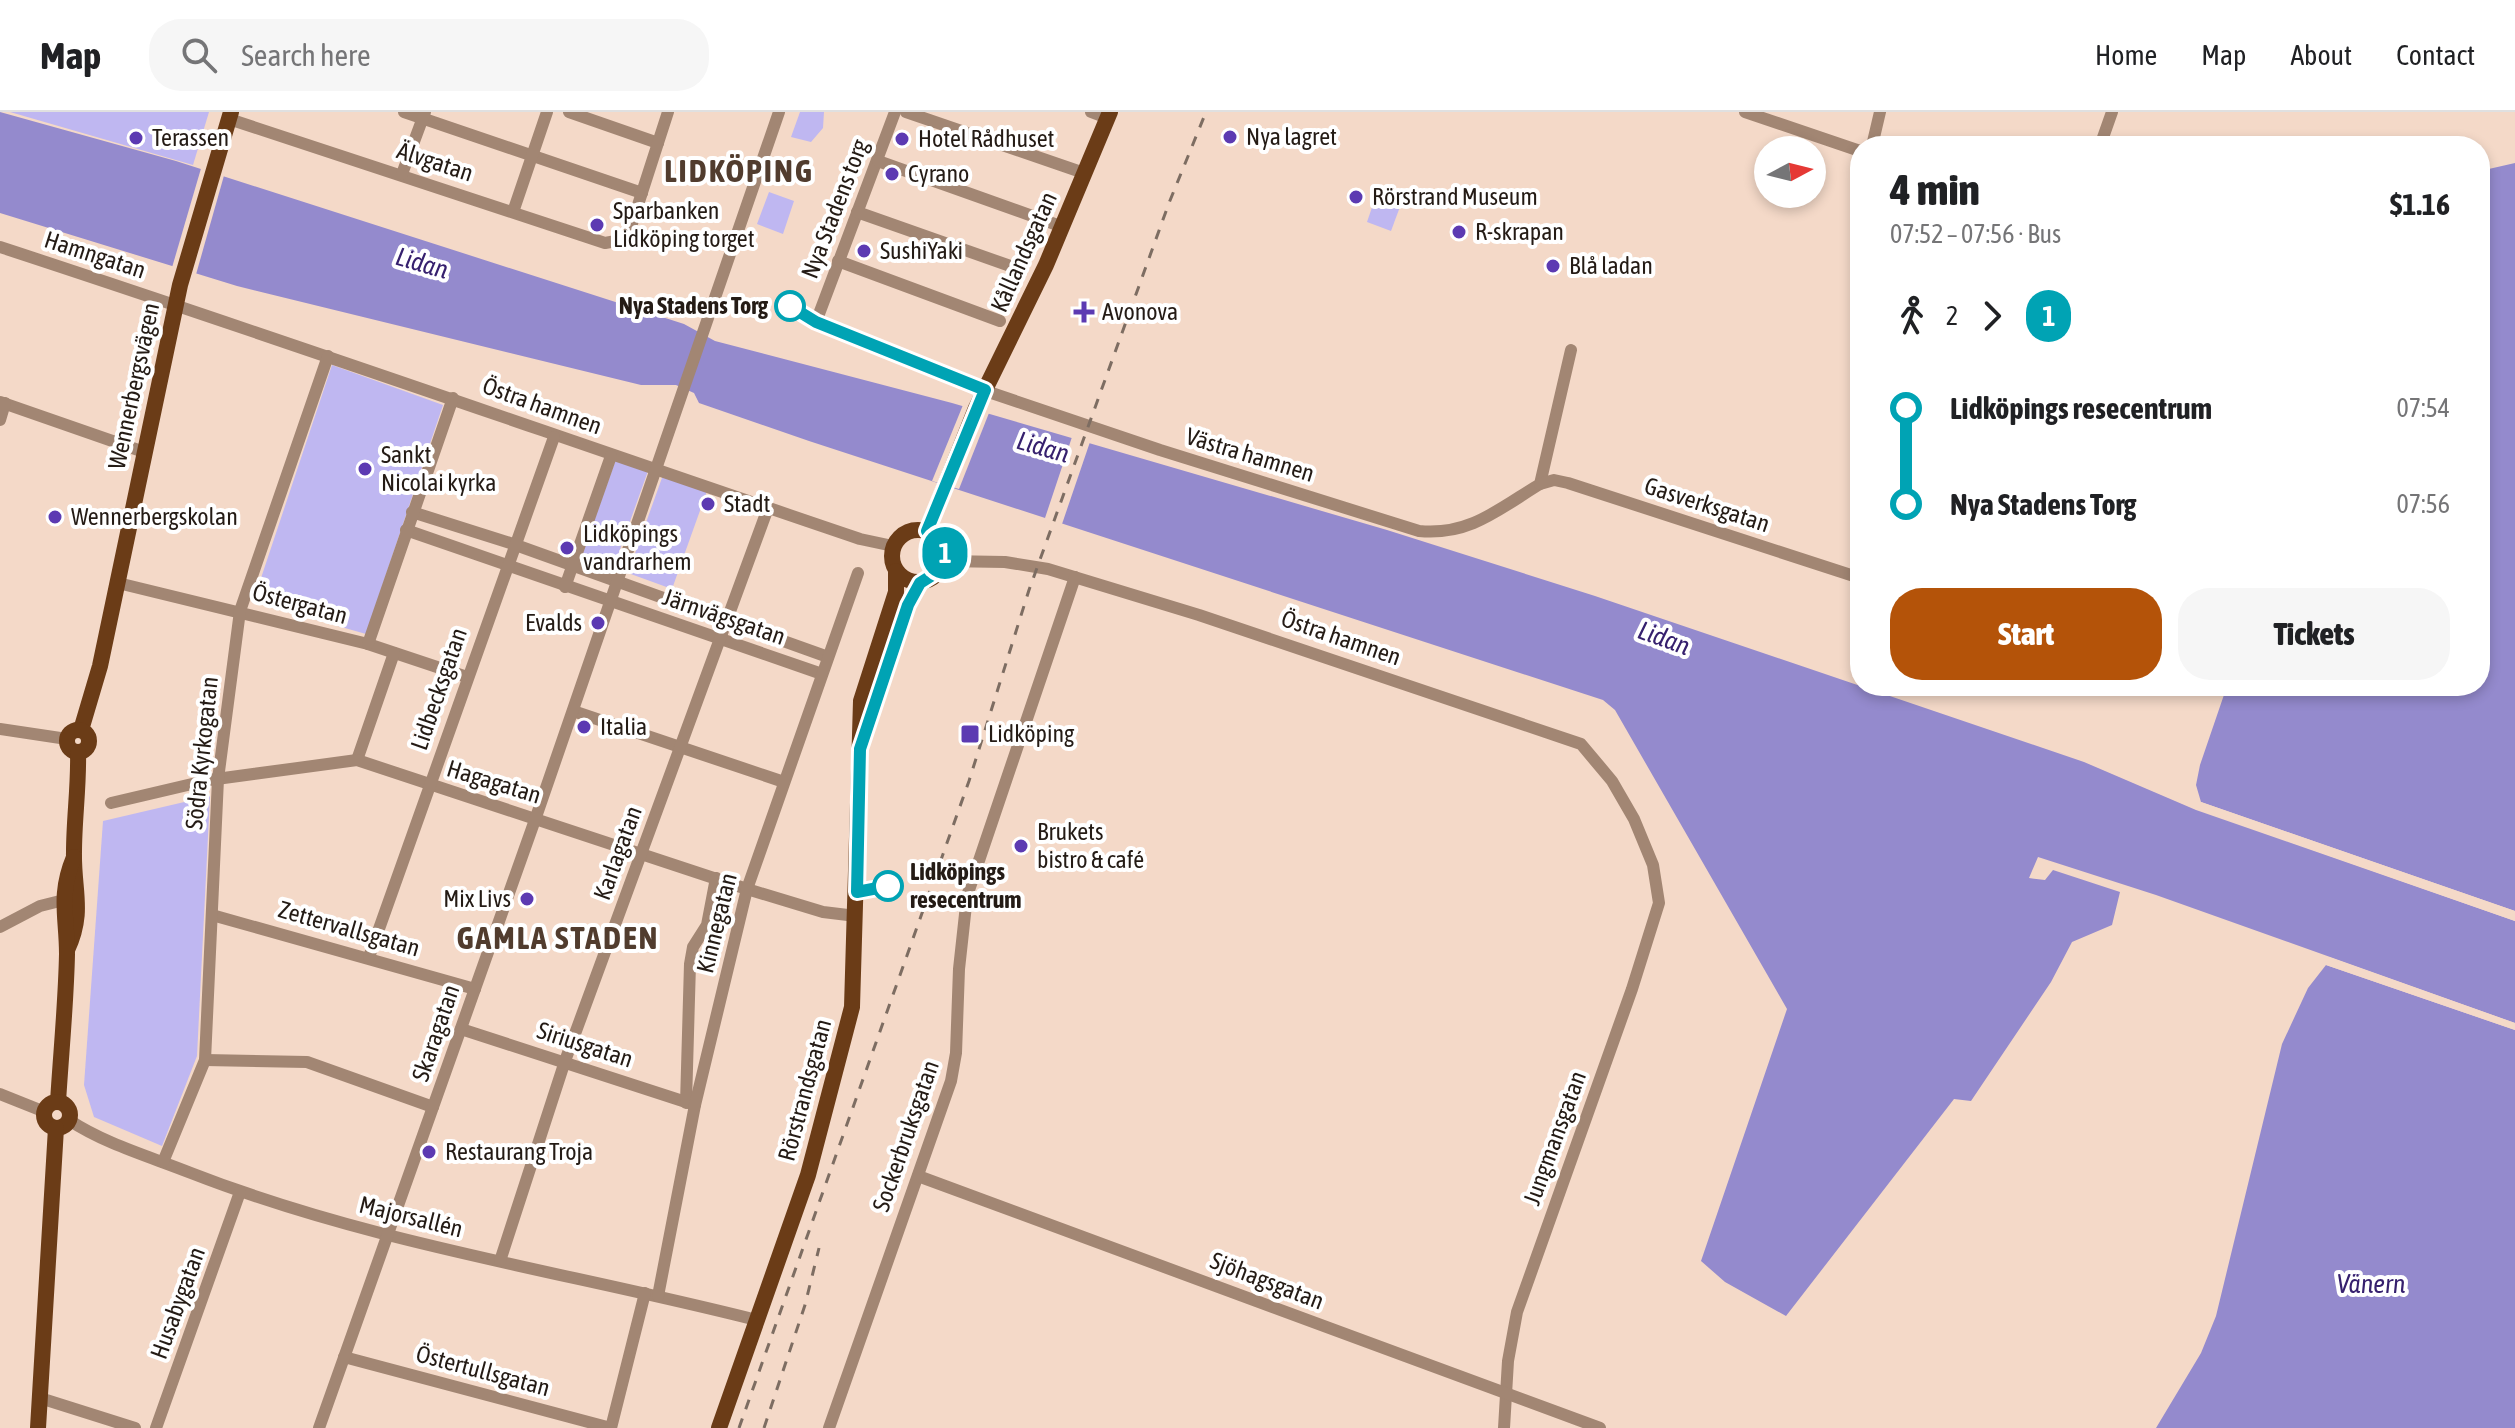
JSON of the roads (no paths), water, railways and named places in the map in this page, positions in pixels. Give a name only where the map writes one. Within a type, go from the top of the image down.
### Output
[{"type":"main road","name":"Kållandsgatan","points":[[927,531],[976,408],[1063,227],[1103,114]]},
{"type":"main road","name":"Wennerbergsvägen","points":[[67,950],[76,931],[78,907],[74,857],[75,740],[100,666],[180,285],[230,116]]},
{"type":"main road","points":[[911,530],[927,531],[942,543],[944,561],[936,576],[920,583],[907,580],[896,571],[892,561],[893,546],[911,530]]},
{"type":"main road","name":"Rörstrandsgatan","points":[[719,1428],[808,1175],[852,1007],[861,701],[896,592],[896,571]]},
{"type":"main road","name":"Rörstrandsgatan","points":[[860,749],[898,632],[920,583]]},
{"type":"main road","name":"Wennerbergsvägen","points":[[52,1107],[67,950],[66,874],[74,857]]},
{"type":"main road","points":[[38,1428],[62,1124],[48,1124],[52,1107]]},
{"type":"street","points":[[404,112],[424,115],[642,193],[668,112]]},
{"type":"street","points":[[513,212],[547,112]]},
{"type":"street","points":[[569,112],[658,143]]},
{"type":"street","name":"Skaragatan","points":[[319,1428],[536,817],[779,112]]},
{"type":"street","name":"Nya Stadens torg","points":[[816,322],[895,112]]},
{"type":"street","points":[[906,112],[1084,173]]},
{"type":"street","points":[[1745,112],[1850,148]]},
{"type":"street","points":[[1874,136],[1880,112]]},
{"type":"street","points":[[2104,136],[2112,112]]},
{"type":"street","points":[[402,174],[424,115]]},
{"type":"street","name":"Älvgatan","points":[[230,116],[605,243],[627,239],[642,193]]},
{"type":"street","points":[[878,161],[1063,227]]},
{"type":"street","points":[[857,212],[1016,268]]},
{"type":"street","name":"Hamngatan","points":[[0,247],[176,305]]},
{"type":"street","points":[[838,261],[1000,321]]},
{"type":"street","name":"Östra hamnen","points":[[176,305],[453,398],[656,472],[860,539],[893,546]]},
{"type":"street","name":"Västra hamnen","points":[[816,322],[985,390],[1160,450],[1419,531],[1445,533],[1467,527],[1540,484]]},
{"type":"street","points":[[1540,484],[1571,350]]},
{"type":"street","name":"Södra Kyrkogatan","points":[[163,1162],[205,1060],[218,779],[240,611],[328,356]]},
{"type":"street","points":[[368,644],[453,398]]},
{"type":"street","points":[[0,420],[3,402],[144,452]]},
{"type":"street","name":"Lidbecksgatan","points":[[369,957],[513,544],[554,437]]},
{"type":"street","points":[[565,587],[611,456]]},
{"type":"street","name":"Gasverksgatan","points":[[1540,484],[1554,480],[1568,483],[1850,575]]},
{"type":"street","name":"Karlagatan","points":[[500,1261],[565,1061],[768,508]]},
{"type":"street","name":"Järnvägsgatan","points":[[412,512],[513,544],[828,657]]},
{"type":"street","name":"Järnvägsgatan","points":[[406,530],[822,674]]},
{"type":"street","name":"Östra hamnen","points":[[944,561],[1026,564],[1075,577],[1581,744],[1612,781],[1653,865]]},
{"type":"street","name":"Kinnegatan","points":[[611,1428],[652,1294],[690,1104],[747,889],[858,573]]},
{"type":"street","name":"Sockerbruksgatan","points":[[829,1428],[954,1065],[962,926],[972,875],[1075,577]]},
{"type":"street","name":"Östergatan","points":[[118,583],[368,644],[467,677]]},
{"type":"street","points":[[357,760],[394,653]]},
{"type":"street","points":[[573,711],[784,782]]},
{"type":"street","points":[[0,729],[75,740]]},
{"type":"street","name":"Hagagatan","points":[[111,803],[218,779],[357,760],[643,852],[747,889],[823,912],[856,916]]},
{"type":"street","name":"Jungmansgatan","points":[[1504,1428],[1504,1394],[1517,1312],[1653,926],[1659,903],[1653,865]]},
{"type":"street","points":[[690,1104],[691,955],[707,925],[716,878]]},
{"type":"street","points":[[0,927],[40,906],[64,900]]},
{"type":"street","name":"Zettervallsgatan","points":[[212,915],[475,989]]},
{"type":"street","name":"Siriusgatan","points":[[461,1029],[690,1104]]},
{"type":"street","points":[[205,1060],[307,1062],[433,1107]]},
{"type":"street","points":[[0,1094],[52,1107]]},
{"type":"street","name":"Majorsallén","points":[[62,1124],[240,1192],[386,1235],[756,1320]]},
{"type":"street","name":"Sjöhagsgatan","points":[[918,1176],[1600,1428]]},
{"type":"street","name":"Husabygatan","points":[[156,1428],[240,1192]]},
{"type":"street","name":"Östertullsgatan","points":[[344,1357],[611,1428]]},
{"type":"street","points":[[40,1398],[135,1428]]},
{"type":"water","name":"Lidan","points":[[0,112],[176,161],[684,324],[715,341],[952,403],[1387,530],[1595,596],[1850,683],[1850,696],[1890,696],[2084,762],[2196,810],[2515,921],[2515,1023],[2156,895],[2038,857],[2029,878],[2045,880],[2053,870],[2120,892],[2112,925],[2072,942],[2051,982],[1971,1101],[1954,1099],[1786,1316],[1725,1282],[1701,1261],[1787,1009],[1615,710],[1603,700],[809,441],[699,403],[694,393],[676,385],[641,385],[237,286],[0,213]]},
{"type":"water","points":[[2515,163],[2515,911],[2201,802],[2196,785],[2224,696],[2490,696],[2490,169]]},
{"type":"water","name":"Vänern","points":[[2326,965],[2515,1030],[2515,1428],[2156,1428],[2201,1353],[2216,1316],[2282,1044],[2308,988]]},
{"type":"railway","points":[[739,1428],[969,781],[1029,590],[1169,203],[1206,112]]},
{"type":"railway","points":[[764,1428],[805,1305],[819,1248]]},
{"type":"place","name":"Nya lagret","points":[[1230,137]]},
{"type":"place","name":"Terassen","points":[[136,138]]},
{"type":"place","name":"Hotel Rådhuset","points":[[902,139]]},
{"type":"place","name":"Cyrano","points":[[892,174]]},
{"type":"place","name":"Rörstrand Museum","points":[[1356,197]]},
{"type":"place","name":"Sparbanken Lidköping torget","points":[[597,225]]},
{"type":"place","name":"R-skrapan","points":[[1459,232]]},
{"type":"place","name":"SushiYaki","points":[[864,251]]},
{"type":"place","name":"Blå ladan","points":[[1553,266]]},
{"type":"place","name":"Nya Stadens Torg","points":[[790,306]]},
{"type":"place","name":"Avonova","points":[[1084,312]]},
{"type":"place","name":"Sankt Nicolai kyrka","points":[[365,469]]},
{"type":"place","name":"Stadt","points":[[708,504]]},
{"type":"place","name":"Wennerbergskolan","points":[[55,517]]},
{"type":"place","name":"Lidköpings vandrarhem","points":[[567,548]]},
{"type":"place","name":"Evalds","points":[[598,623]]},
{"type":"place","name":"Italia","points":[[584,727]]},
{"type":"place","name":"Lidköping","points":[[970,734]]},
{"type":"place","name":"Brukets bistro & café","points":[[1021,846]]},
{"type":"place","name":"Lidköpings resecentrum","points":[[888,886]]},
{"type":"place","name":"Mix Livs","points":[[527,899]]},
{"type":"place","name":"Restaurang Troja","points":[[429,1152]]},
{"type":"district","name":"LIDKÖPING","points":[[739,171]]},
{"type":"district","name":"GAMLA STADEN","points":[[558,938]]}]
